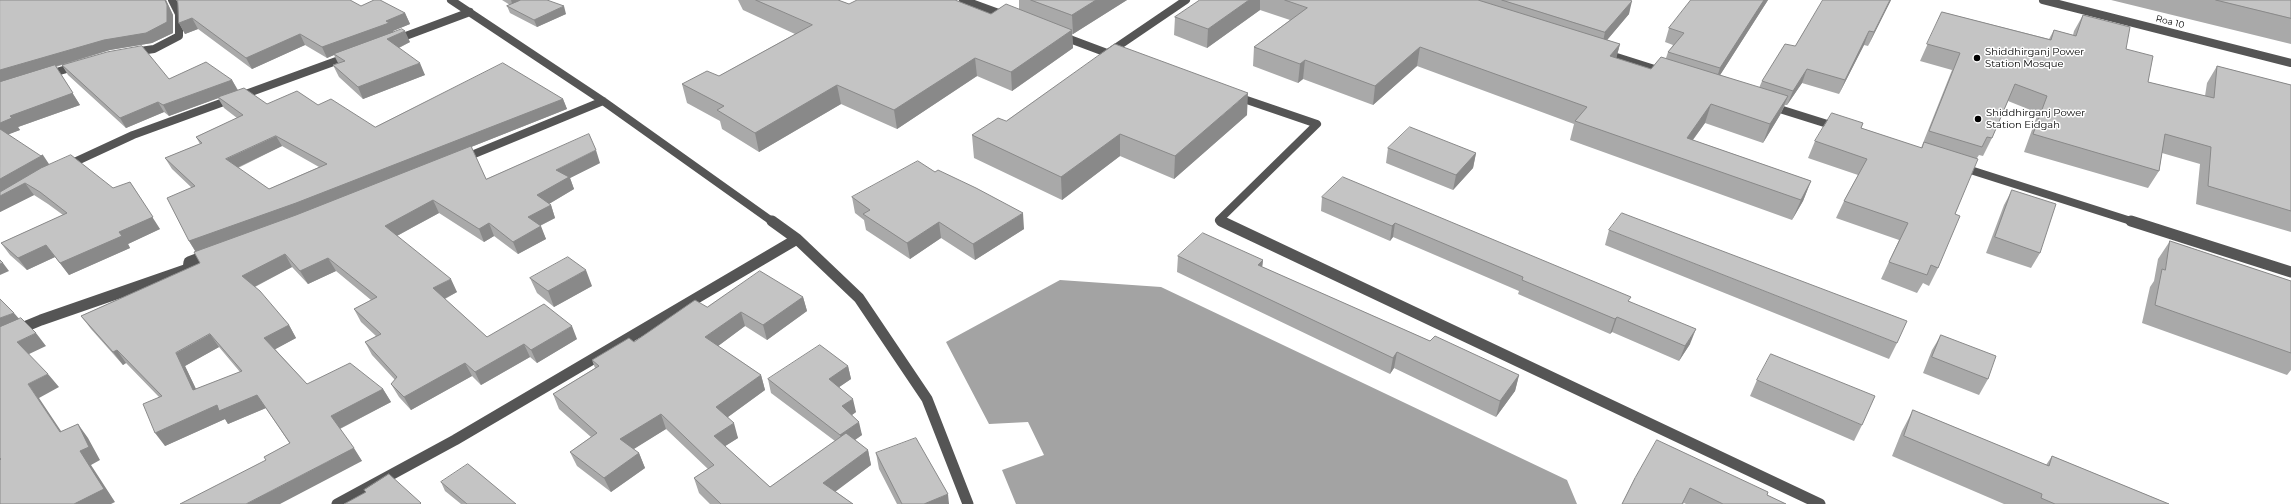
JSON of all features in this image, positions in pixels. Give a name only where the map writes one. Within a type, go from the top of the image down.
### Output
[{"type":"street","points":[[126,53],[154,49],[179,36],[179,14],[172,0]]},
{"type":"street","points":[[452,0],[603,101],[797,239],[858,298],[927,399],[968,504]]},
{"type":"street","points":[[963,0],[1014,19]]},
{"type":"street","points":[[1108,53],[1186,0]]},
{"type":"street","name":"Roa 10","points":[[2043,0],[2291,63]]},
{"type":"street","points":[[383,45],[470,12]]},
{"type":"street","points":[[1050,32],[1123,58]]},
{"type":"street","points":[[1596,50],[1671,74]]},
{"type":"street","points":[[59,169],[133,135],[360,52]]},
{"type":"street","points":[[37,78],[82,64]]},
{"type":"street","points":[[1227,94],[1317,124],[1219,220],[1820,504]]},
{"type":"street","points":[[454,163],[603,101]]},
{"type":"street","points":[[1762,103],[1845,130]]},
{"type":"street","points":[[1951,163],[2291,272]]},
{"type":"street","points":[[338,504],[455,440],[797,239]]},
{"type":"street","points":[[0,337],[41,320],[188,269],[189,262],[219,251]]},
{"type":"shaded area","points":[[1060,280],[1161,287],[1567,480],[1577,504],[1016,504],[1002,470],[1044,455],[1028,422],[989,424],[946,342]]},
{"type":"building","points":[[0,0],[165,0],[167,5],[167,22],[146,33],[104,40],[0,70]]},
{"type":"building","points":[[178,0],[350,0],[361,6],[374,0],[380,0],[405,13],[386,21],[389,23],[322,47],[300,34],[246,58],[192,18],[179,23]]},
{"type":"building","points":[[521,0],[547,0],[564,6],[534,20],[507,6]]},
{"type":"building","points":[[756,0],[838,0],[849,4],[857,0],[955,0],[991,14],[1006,4],[1072,30],[1011,72],[975,58],[894,110],[837,85],[755,133],[717,110],[724,106],[682,84],[707,71],[719,76],[812,25]]},
{"type":"building","points":[[1031,0],[1096,0],[1072,15]]},
{"type":"building","points":[[1200,0],[1249,0],[1208,29],[1175,17]]},
{"type":"building","points":[[1285,0],[1478,0],[1620,44],[1610,56],[1651,69],[1661,57],[1788,96],[1770,124],[1711,104],[1687,138],[1811,181],[1801,200],[1575,121],[1587,107],[1420,47],[1375,86],[1305,60],[1300,64],[1254,47],[1307,8]]},
{"type":"building","points":[[1502,0],[1630,0],[1632,1],[1605,32]]},
{"type":"building","points":[[1691,0],[1764,0],[1720,68],[1668,52],[1684,33],[1669,28]]},
{"type":"building","points":[[1823,0],[1890,0],[1874,32],[1869,31],[1845,80],[1807,69],[1793,91],[1762,81],[1785,44],[1795,46]]},
{"type":"building","points":[[2216,0],[2291,0],[2291,18]]},
{"type":"building","points":[[1942,12],[2051,40],[2054,30],[2076,36],[2083,15],[2130,27],[2126,49],[2153,56],[2148,82],[2214,98],[2217,66],[2291,85],[2291,211],[2208,186],[2211,147],[2165,134],[2159,171],[2033,134],[2047,96],[2015,84],[1992,138],[1987,137],[1982,147],[1929,131],[1960,53],[1927,44]]},
{"type":"building","points":[[402,29],[405,31],[387,39],[420,63],[358,87],[333,65],[345,61],[334,54]]},
{"type":"building","points":[[1115,44],[1248,93],[1175,156],[1120,134],[1061,177],[972,135],[998,118],[1006,121]]},
{"type":"building","points":[[142,46],[169,79],[206,62],[232,80],[163,105],[158,102],[120,118],[62,65],[107,52]]},
{"type":"building","points":[[503,63],[563,99],[296,203],[189,241],[167,198],[195,186],[165,158],[202,143],[196,137],[243,115],[218,97],[244,88],[267,104],[297,91],[318,105],[331,99],[375,127]],"holes":[[[276,136],[327,164],[269,189],[226,159]]]},
{"type":"building","points":[[55,65],[73,93],[10,116],[12,118],[0,123],[0,82]]},
{"type":"building","points":[[1832,113],[1863,123],[1861,128],[1922,148],[1924,142],[1978,159],[1955,214],[1960,216],[1938,268],[1931,265],[1927,275],[1889,262],[1908,223],[1844,201],[1867,159],[1815,141]]},
{"type":"building","points":[[1410,127],[1476,153],[1456,175],[1388,148]]},
{"type":"building","points":[[0,129],[41,156],[43,155],[0,179]]},
{"type":"building","points":[[589,134],[596,150],[556,170],[569,177],[537,195],[551,205],[528,217],[541,226],[513,242],[489,223],[479,229],[433,200],[385,226],[451,279],[433,288],[487,337],[544,304],[572,326],[531,350],[524,344],[475,372],[465,363],[404,397],[391,384],[397,377],[365,342],[381,334],[354,309],[377,297],[328,258],[300,271],[285,254],[242,276],[260,291],[289,325],[264,338],[307,384],[350,363],[383,389],[331,416],[354,448],[246,504],[180,504],[266,460],[264,457],[290,443],[257,395],[219,411],[217,405],[155,433],[143,404],[162,396],[117,350],[113,352],[81,316],[200,263],[194,252],[296,215],[471,146],[486,179]],"holes":[[[210,334],[242,371],[193,390],[176,353]]]},
{"type":"building","points":[[71,155],[113,188],[130,182],[153,217],[119,232],[122,236],[60,263],[46,245],[18,258],[1,243],[67,213],[40,192],[25,183],[0,196],[0,192],[41,168]]},
{"type":"building","points":[[918,161],[935,172],[938,170],[1023,213],[973,244],[939,222],[907,243],[863,214],[870,210],[852,197]]},
{"type":"building","points":[[1343,177],[1631,297],[1628,301],[1696,329],[1685,346],[1617,317],[1615,319],[1522,280],[1523,277],[1395,223],[1392,226],[1322,197]]},
{"type":"building","points":[[2012,190],[2056,204],[2040,253],[1995,237]]},
{"type":"building","points":[[1622,213],[1907,321],[1897,343],[1609,230]]},
{"type":"building","points":[[1203,233],[1263,260],[1258,265],[1430,341],[1435,336],[1519,375],[1500,401],[1397,352],[1393,358],[1178,256]]},
{"type":"building","points":[[2170,241],[2291,281],[2291,353],[2155,305],[2162,269],[2165,270]]},
{"type":"building","points":[[568,257],[586,270],[548,291],[530,278]]},
{"type":"building","points":[[760,271],[803,297],[763,325],[741,312],[705,337],[761,375],[716,407],[734,423],[714,436],[770,487],[846,433],[868,450],[823,483],[853,504],[721,504],[694,478],[714,465],[661,414],[620,439],[639,453],[604,478],[570,452],[597,433],[553,394],[599,366],[592,360],[629,338],[634,342],[695,300],[707,307]]},
{"type":"building","points":[[0,299],[14,313],[0,318]]},
{"type":"building","points":[[21,318],[36,333],[17,342],[48,374],[28,384],[60,432],[78,424],[89,447],[80,451],[104,489],[74,504],[0,504],[0,327]]},
{"type":"building","points":[[1941,335],[1996,356],[1988,379],[1932,357]]},
{"type":"building","points":[[820,345],[848,366],[829,379],[853,399],[842,406],[859,422],[840,435],[768,379]]},
{"type":"building","points":[[1771,354],[1875,396],[1862,425],[1757,380]]},
{"type":"building","points":[[1913,410],[2049,466],[2052,456],[2169,504],[2055,504],[2041,498],[2042,494],[1904,436]]},
{"type":"building","points":[[916,438],[948,494],[924,504],[902,504],[876,453]]},
{"type":"building","points":[[1657,440],[1768,492],[1767,495],[1786,504],[1723,504],[1690,488],[1682,504],[1622,504]]},
{"type":"building","points":[[468,464],[516,504],[467,504],[441,482]]},
{"type":"building","points":[[389,474],[421,503],[344,504],[366,492],[364,490]]},
{"type":"place","name":"Shiddhirganj Power Station Mosque","points":[[1977,58]]},
{"type":"place","name":"Shiddhirganj Power Station Eidgah","points":[[1978,119]]}]
